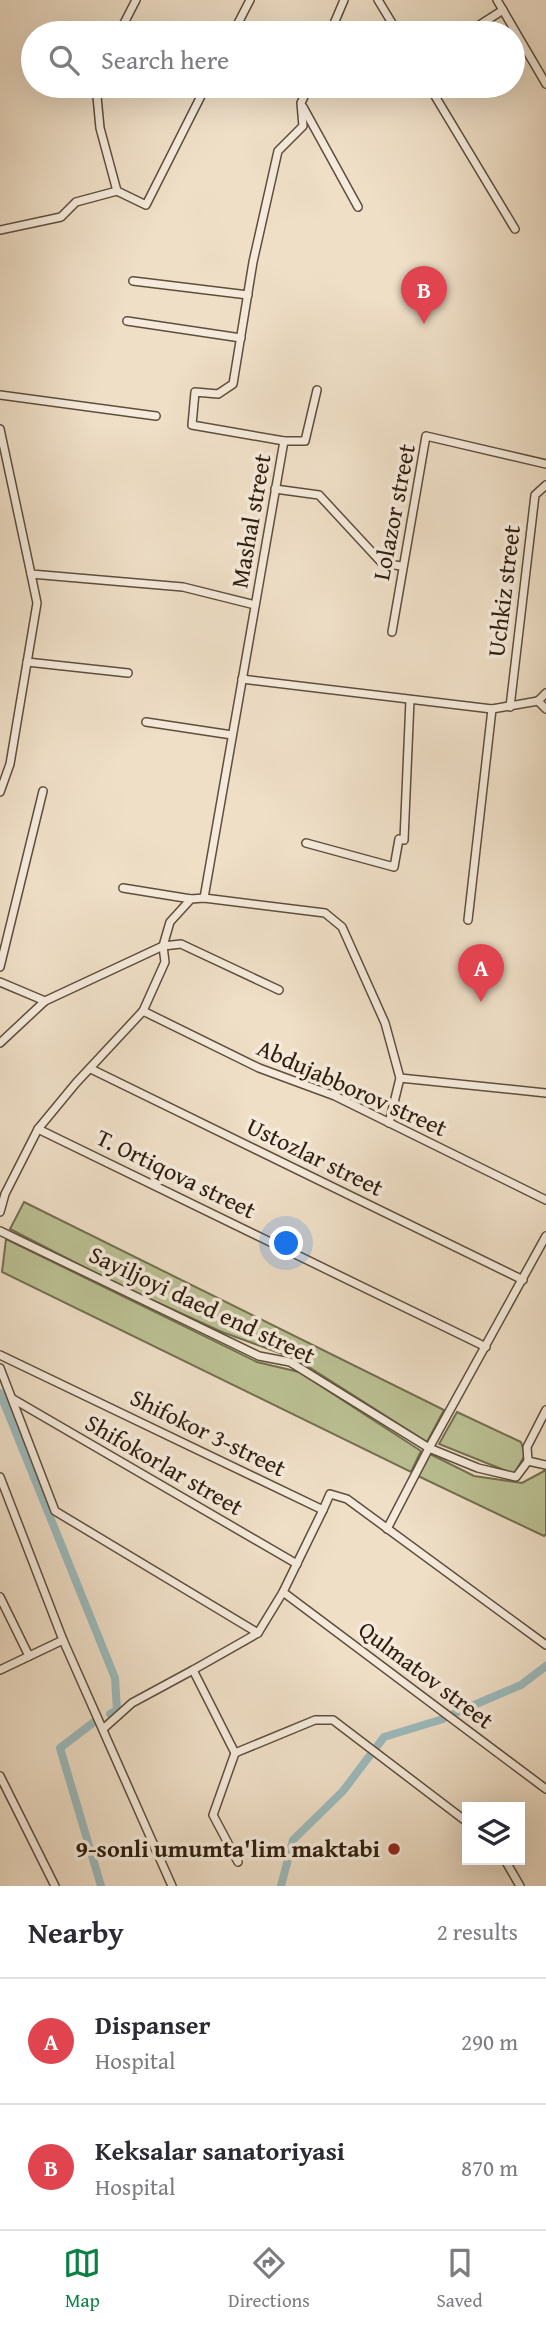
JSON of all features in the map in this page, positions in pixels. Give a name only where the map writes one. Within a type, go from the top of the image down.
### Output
[{"type":"street","points":[[125,21],[136,0]]},
{"type":"street","points":[[239,21],[250,0]]},
{"type":"street","points":[[335,21],[344,0]]},
{"type":"street","points":[[378,0],[391,21]]},
{"type":"street","points":[[497,0],[509,21]]},
{"type":"street","points":[[486,21],[503,10]]},
{"type":"street","points":[[525,48],[546,84]]},
{"type":"street","points":[[97,98],[100,128],[117,191]]},
{"type":"street","points":[[0,230],[61,216],[76,202],[117,191],[146,205],[200,98]]},
{"type":"street","name":"Mashal street","points":[[204,898],[284,441],[192,425],[195,393],[218,394],[225,392],[233,384],[248,295],[278,151],[303,127],[301,103],[303,98]]},
{"type":"street","points":[[436,98],[515,229]]},
{"type":"street","points":[[301,103],[358,207]]},
{"type":"street","points":[[133,281],[248,295]]},
{"type":"street","points":[[127,321],[241,338]]},
{"type":"street","points":[[284,441],[305,441],[317,390]]},
{"type":"street","points":[[0,396],[156,416]]},
{"type":"street","points":[[0,429],[37,603],[10,764],[0,792]]},
{"type":"street","name":"Lolazor street","points":[[392,632],[401,566],[426,436],[546,464]]},
{"type":"street","name":"Uchkiz street","points":[[510,707],[535,495],[546,485]]},
{"type":"street","points":[[275,489],[319,495],[382,563],[401,566]]},
{"type":"street","points":[[31,574],[183,587],[255,605]]},
{"type":"street","points":[[27,662],[128,673]]},
{"type":"street","points":[[242,679],[492,709],[538,701],[546,692]]},
{"type":"street","points":[[306,843],[394,867],[399,839],[404,840],[410,700]]},
{"type":"street","points":[[538,701],[546,709]]},
{"type":"street","points":[[468,920],[492,709]]},
{"type":"street","points":[[146,722],[232,735]]},
{"type":"street","points":[[0,967],[43,791]]},
{"type":"street","points":[[123,888],[191,900],[204,898],[325,913],[342,927],[385,1023],[400,1078],[388,1124]]},
{"type":"street","points":[[0,1212],[5,1194],[38,1129],[76,1083],[143,1011],[165,962],[163,946],[170,922],[191,900]]},
{"type":"street","points":[[0,1043],[45,1002],[163,946],[181,944],[279,990]]},
{"type":"street","points":[[0,982],[45,1002]]},
{"type":"street","name":"Abdujabborov street","points":[[143,1011],[259,1068],[335,1096],[546,1200]]},
{"type":"street","name":"Ustozlar street","points":[[91,1069],[523,1280]]},
{"type":"street","points":[[400,1078],[546,1094]]},
{"type":"street","name":"T. Ortiqova street","points":[[38,1129],[486,1347]]},
{"type":"street","name":"Sayiljoyi daed end street","points":[[0,1231],[259,1356],[290,1362],[429,1448],[478,1468],[516,1478],[528,1461]]},
{"type":"street","points":[[387,1529],[546,1237]]},
{"type":"street","name":"Shifokor 3-street","points":[[0,1355],[323,1510]]},
{"type":"street","points":[[0,1368],[55,1511],[257,1633]]},
{"type":"street","name":"Shifokorlar street","points":[[12,1399],[297,1564]]},
{"type":"street","points":[[546,1410],[527,1447],[528,1461],[546,1465]]},
{"type":"street","points":[[0,1476],[63,1640],[172,1886]]},
{"type":"street","points":[[103,1729],[132,1703],[257,1633],[283,1592],[330,1494],[346,1499],[546,1645]]},
{"type":"street","name":"Qulmatov street","points":[[283,1592],[546,1789]]},
{"type":"street","points":[[0,1598],[29,1656]]},
{"type":"street","points":[[0,1670],[63,1640]]},
{"type":"street","points":[[193,1670],[235,1753],[214,1815],[238,1862]]},
{"type":"street","points":[[235,1753],[315,1720],[333,1720],[462,1818]]},
{"type":"street","points":[[0,1776],[55,1886]]},
{"type":"street","points":[[508,1865],[520,1886]]},
{"type":"green space","points":[[24,1202],[444,1410],[427,1442],[296,1359],[222,1332],[121,1286],[10,1229]]},
{"type":"green space","points":[[6,1239],[257,1362],[299,1372],[421,1451],[411,1472],[2,1272]]},
{"type":"green space","points":[[457,1412],[521,1442],[525,1455],[514,1474],[439,1444]]},
{"type":"green space","points":[[430,1454],[474,1476],[522,1483],[546,1470],[546,1534],[544,1536],[418,1476]]},
{"type":"waterway","points":[[0,1393],[115,1678],[117,1710],[110,1714]]},
{"type":"waterway","points":[[455,1713],[521,1685],[546,1666]]},
{"type":"waterway","points":[[378,1745],[384,1737],[443,1719]]},
{"type":"waterway","points":[[94,1722],[60,1748],[101,1886]]},
{"type":"waterway","points":[[281,1886],[293,1840],[343,1791],[371,1754]]},
{"type":"place","name":"Keksalar sanatoriyasi","points":[[424,324]]},
{"type":"place","name":"Dispanser","points":[[481,1002]]},
{"type":"place","name":"9-sonli umumta'lim maktabi","points":[[394,1849]]}]
